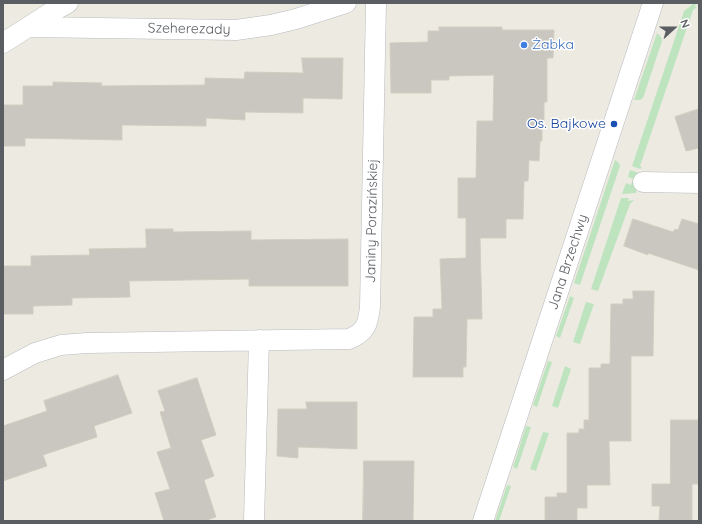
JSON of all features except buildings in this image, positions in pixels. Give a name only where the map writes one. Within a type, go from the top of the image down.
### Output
[{"type":"street","points":[[3,43],[68,3]]},
{"type":"street","name":"Szeherezady","points":[[29,27],[236,30],[270,25],[296,19],[346,3]]},
{"type":"street","name":"Janiny Porazińskiej","points":[[3,370],[35,353],[61,345],[87,343],[349,339],[359,335],[368,320],[370,307],[376,3]]},
{"type":"street","name":"Jana Brzechwy","points":[[483,521],[653,3]]},
{"type":"street","points":[[643,182],[699,183]]},
{"type":"street","points":[[254,521],[259,340]]},
{"type":"green space","points":[[693,4],[697,5],[694,7],[697,7],[693,10],[640,166],[642,168],[640,169],[632,166],[684,11]]},
{"type":"green space","points":[[657,33],[661,37],[662,41],[643,98],[640,100],[634,100]]},
{"type":"green space","points":[[615,160],[620,166],[580,285],[574,283]]},
{"type":"green space","points":[[630,170],[639,173],[636,193],[622,194],[626,183],[631,185],[633,179],[628,177]]},
{"type":"green space","points":[[621,198],[629,198],[628,201],[634,200],[630,204],[598,291],[591,289]]},
{"type":"green space","points":[[570,296],[574,298],[560,338],[556,336]]},
{"type":"green space","points":[[586,302],[594,304],[580,344],[573,342]]},
{"type":"green space","points":[[548,361],[552,362],[537,407],[533,405]]},
{"type":"green space","points":[[565,366],[571,369],[558,408],[552,406]]},
{"type":"green space","points":[[526,426],[531,427],[517,469],[513,467]]},
{"type":"green space","points":[[543,432],[549,433],[536,471],[530,469]]},
{"type":"green space","points":[[507,485],[511,486],[499,521],[495,521]]},
{"type":"place","name":"Żabka","points":[[524,45]]},
{"type":"place","name":"Os. Bajkowe","points":[[614,124]]}]
